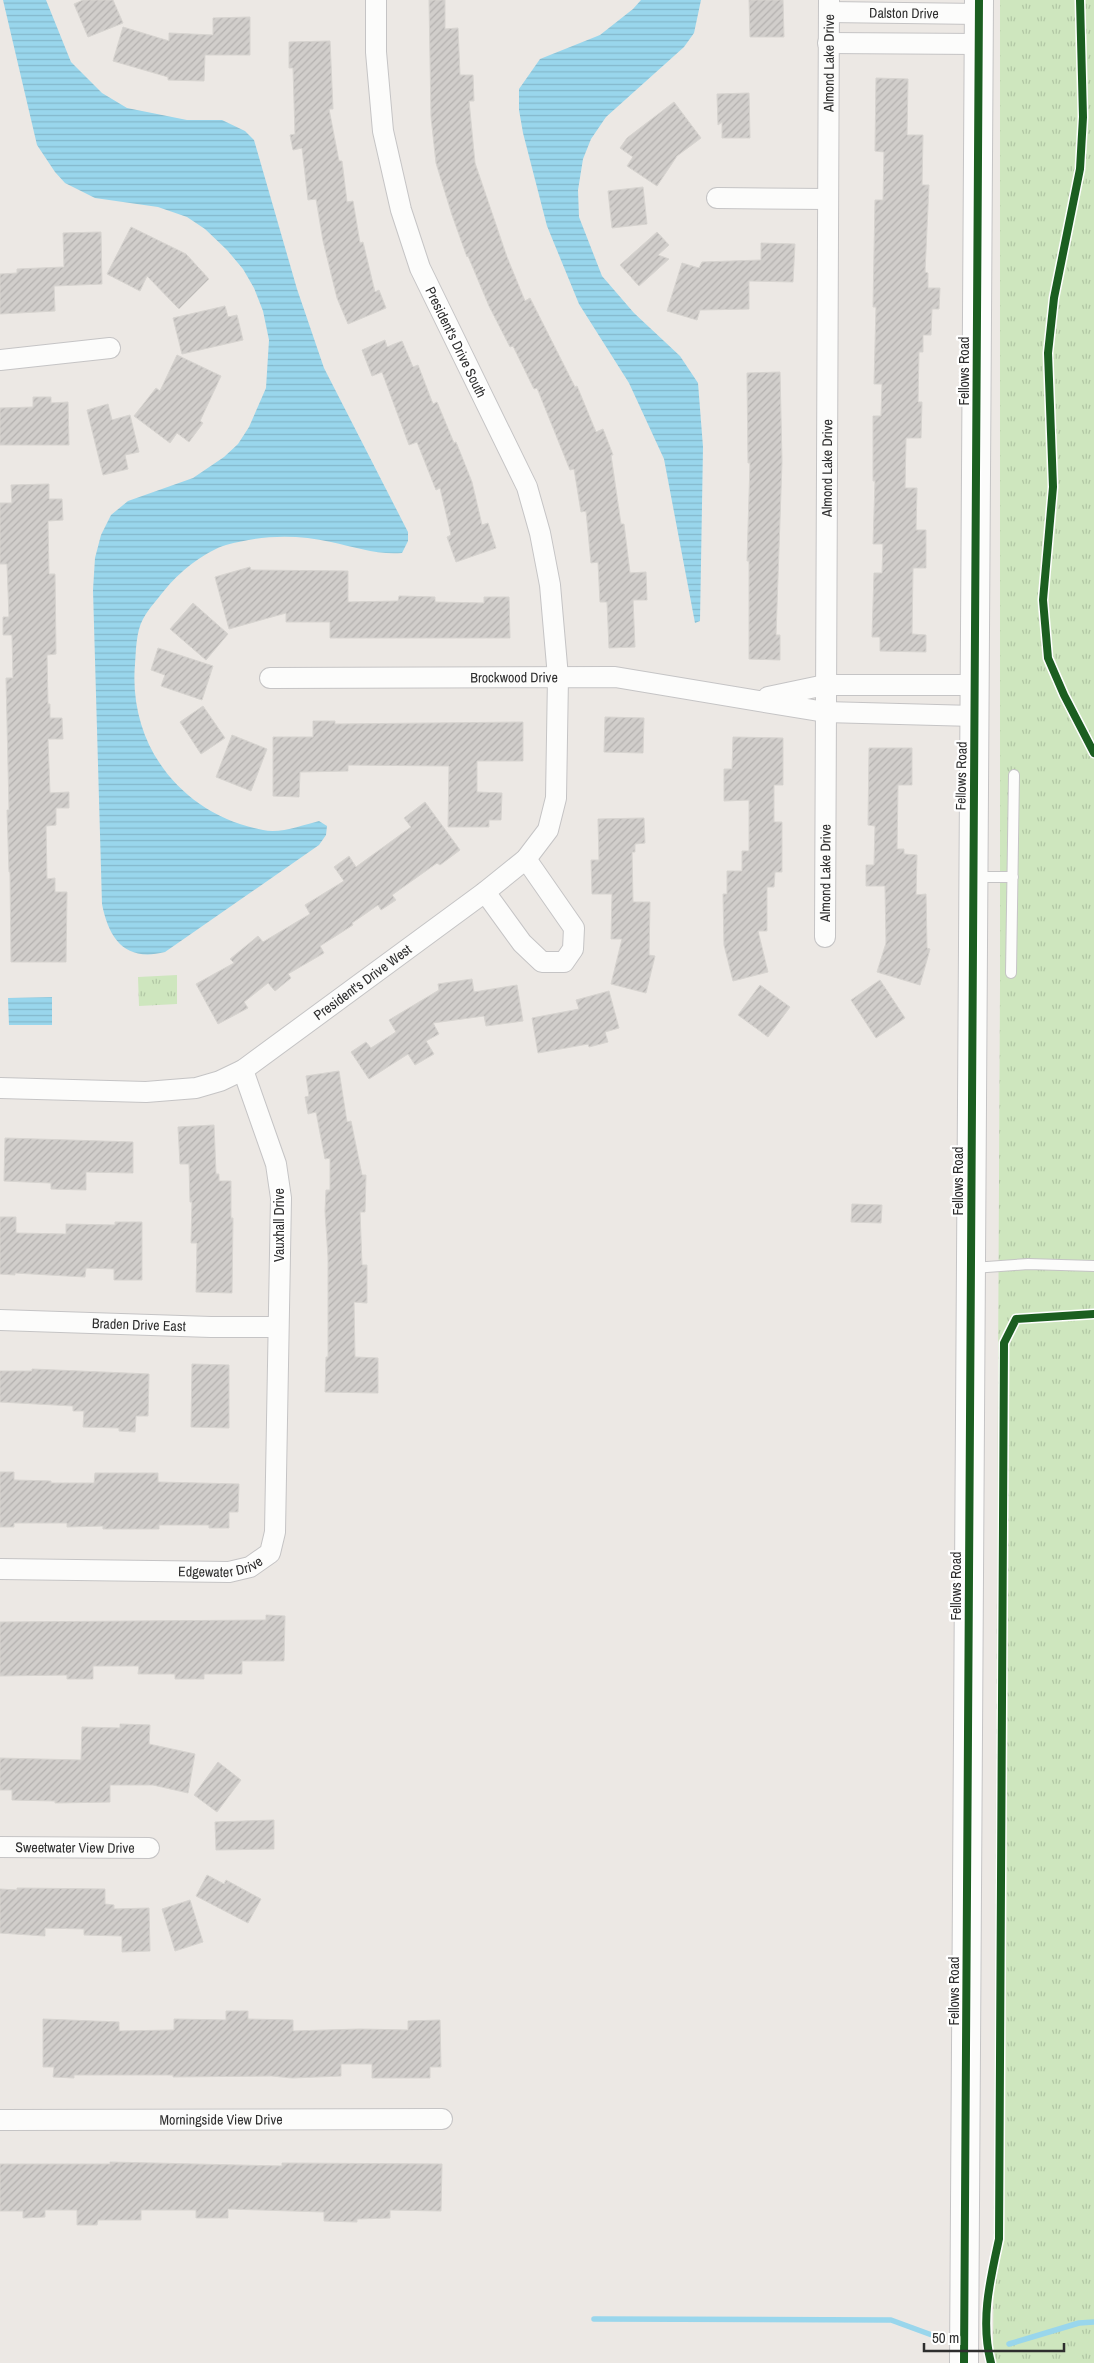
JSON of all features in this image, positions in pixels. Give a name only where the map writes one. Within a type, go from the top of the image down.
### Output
[{"type":"street","name":"President's Drive South","points":[[376,0],[376,52],[383,131],[401,210],[420,268],[528,487],[550,585],[558,677]]},
{"type":"street","name":"Dalston Drive","points":[[829,6],[979,7]]},
{"type":"street","name":"Almond Lake Drive","points":[[824,937],[829,6]]},
{"type":"street","name":"Fellows Road","points":[[964,2363],[979,7]]},
{"type":"street","points":[[828,43],[978,44]]},
{"type":"street","points":[[717,198],[827,199]]},
{"type":"street","points":[[0,360],[110,348]]},
{"type":"street","name":"President's Drive West","points":[[0,1088],[146,1092],[196,1088],[220,1081],[243,1070],[485,892],[526,859],[548,830],[556,798],[558,677]]},
{"type":"street","name":"Brockwood Drive","points":[[270,678],[615,678],[756,699],[826,712],[974,716]]},
{"type":"street","name":"Brockwood Drive","points":[[756,699],[826,685],[975,684]]},
{"type":"street","points":[[485,892],[522,943],[542,962],[564,962],[573,949],[574,928],[526,859]]},
{"type":"street","name":"Vauxhall Drive","points":[[243,1070],[276,1164],[281,1198],[278,1327]]},
{"type":"street","name":"Braden Drive East","points":[[0,1320],[212,1327],[278,1327]]},
{"type":"street","name":"Edgewater Drive","points":[[0,1569],[229,1572],[250,1567],[270,1553],[276,1532],[278,1327]]},
{"type":"street","name":"Sweetwater View Drive","points":[[0,1847],[149,1848]]},
{"type":"street","name":"Morningside View Drive","points":[[0,2120],[442,2119]]},
{"type":"lane","points":[[1011,973],[1014,775]]},
{"type":"lane","points":[[972,877],[1012,877]]},
{"type":"lane","points":[[971,1268],[1028,1264],[1094,1266]]},
{"type":"green space","points":[[1000,0],[1094,0],[1094,2363],[993,2363],[1000,985]]},
{"type":"green space","points":[[177,975],[177,1004],[139,1006],[138,977]]},
{"type":"water","points":[[3,0],[46,0],[71,62],[102,93],[127,108],[187,120],[222,120],[245,131],[254,140],[297,289],[324,368],[408,532],[408,541],[402,553],[375,552],[318,539],[292,537],[252,539],[226,545],[203,556],[180,574],[145,615],[137,641],[135,694],[141,723],[151,749],[166,772],[185,793],[208,809],[234,822],[270,831],[291,829],[319,821],[327,826],[326,835],[319,845],[165,952],[140,954],[130,951],[122,945],[109,928],[102,904],[93,590],[95,558],[101,535],[111,515],[128,501],[193,478],[224,457],[238,444],[249,427],[266,388],[269,340],[263,311],[254,288],[243,269],[205,229],[187,217],[158,207],[95,198],[65,183],[55,172],[37,145]]},
{"type":"water","points":[[641,0],[701,0],[694,33],[684,47],[606,117],[591,139],[583,159],[578,190],[579,217],[602,276],[634,313],[680,356],[698,383],[703,447],[700,621],[695,623],[664,459],[629,383],[579,304],[547,226],[523,133],[519,110],[519,89],[540,59],[600,35],[633,9]]},
{"type":"water","points":[[52,997],[52,1025],[9,1025],[8,998]]},
{"type":"building","points":[[83,0],[113,0],[123,23],[88,37],[74,4]]},
{"type":"building","points":[[429,0],[445,0],[445,29],[458,28],[460,75],[473,75],[474,101],[469,101],[475,163],[507,257],[525,301],[530,298],[575,387],[577,386],[596,432],[603,429],[613,455],[611,455],[621,524],[624,524],[630,573],[646,572],[647,600],[633,600],[635,647],[609,648],[607,602],[600,602],[598,562],[591,563],[586,511],[581,512],[574,469],[570,470],[537,388],[534,389],[513,346],[510,347],[489,306],[467,257],[452,215],[436,163],[431,117]]},
{"type":"building","points":[[749,0],[783,0],[784,37],[750,37]]},
{"type":"building","points":[[250,17],[250,55],[205,55],[204,81],[168,80],[168,77],[113,61],[123,27],[169,41],[169,33],[213,35],[213,18]]},
{"type":"building","points":[[330,41],[333,109],[329,109],[339,161],[342,161],[347,202],[353,201],[360,243],[363,242],[375,292],[379,290],[386,308],[348,324],[337,298],[323,241],[316,199],[308,200],[302,148],[293,150],[290,135],[295,134],[293,68],[289,68],[289,42]]},
{"type":"building","points":[[876,78],[908,79],[907,135],[923,135],[922,185],[929,185],[925,272],[928,273],[928,288],[940,288],[939,309],[932,309],[931,335],[923,335],[923,352],[919,352],[918,402],[922,402],[921,438],[906,438],[905,488],[917,488],[916,530],[926,530],[926,568],[913,568],[912,634],[926,635],[926,652],[880,651],[880,637],[872,637],[874,573],[882,573],[883,544],[873,544],[875,481],[873,481],[873,416],[881,416],[882,384],[874,384],[876,307],[873,307],[875,200],[883,200],[884,152],[875,151]]},
{"type":"building","points":[[749,93],[750,138],[722,138],[722,122],[718,125],[717,94]]},
{"type":"building","points":[[674,102],[701,138],[677,156],[657,186],[627,166],[633,157],[620,148],[627,138]]},
{"type":"building","points":[[643,187],[647,224],[612,228],[608,191]]},
{"type":"building","points":[[131,227],[186,254],[209,279],[179,309],[147,276],[140,291],[107,274]]},
{"type":"building","points":[[101,232],[102,284],[54,286],[55,311],[0,314],[0,274],[17,273],[17,269],[64,267],[63,233]]},
{"type":"building","points":[[657,232],[669,245],[658,255],[669,259],[639,286],[620,265]]},
{"type":"building","points":[[761,243],[795,244],[793,282],[749,281],[749,309],[700,310],[697,320],[667,311],[682,263],[699,268],[702,262],[761,260]]},
{"type":"building","points":[[225,306],[228,317],[237,315],[243,340],[182,354],[173,318]]},
{"type":"building","points":[[385,340],[387,347],[402,341],[413,367],[418,365],[433,404],[437,402],[454,443],[456,442],[472,482],[482,525],[488,523],[496,548],[456,562],[447,537],[451,535],[440,488],[436,490],[417,442],[409,445],[382,372],[372,376],[362,350]]},
{"type":"building","points":[[177,355],[221,376],[200,421],[203,423],[189,442],[177,433],[170,443],[134,416],[156,388],[160,391]]},
{"type":"building","points":[[780,372],[782,462],[776,635],[780,635],[780,660],[749,659],[749,561],[747,561],[750,463],[748,463],[747,373]]},
{"type":"building","points":[[33,397],[51,397],[51,403],[68,402],[69,445],[0,445],[0,408],[33,407]]},
{"type":"building","points":[[108,404],[112,420],[130,415],[139,452],[125,455],[128,469],[103,475],[87,410]]},
{"type":"building","points":[[49,484],[49,499],[62,499],[63,520],[48,521],[49,574],[55,574],[56,654],[47,655],[48,704],[50,704],[50,718],[62,718],[63,739],[48,739],[50,793],[69,792],[69,808],[56,808],[56,825],[46,826],[47,879],[55,878],[55,892],[67,892],[66,962],[11,962],[6,678],[13,678],[12,635],[3,635],[3,617],[9,617],[7,564],[0,564],[0,503],[12,503],[11,485]]},
{"type":"building","points":[[250,567],[251,570],[348,571],[348,602],[398,601],[399,596],[435,597],[435,602],[484,603],[484,597],[509,597],[510,638],[330,638],[330,622],[286,622],[286,613],[229,629],[215,577]]},
{"type":"building","points":[[193,603],[228,634],[206,660],[170,629]]},
{"type":"building","points":[[158,648],[213,666],[202,700],[161,686],[165,675],[151,670]]},
{"type":"building","points":[[203,706],[225,738],[201,754],[180,722]]},
{"type":"building","points":[[605,717],[644,718],[643,753],[604,752]]},
{"type":"building","points":[[313,721],[335,721],[335,724],[523,722],[523,761],[477,761],[477,792],[502,793],[501,820],[489,820],[489,827],[448,827],[449,766],[348,765],[348,771],[300,772],[299,797],[273,796],[273,737],[313,737]]},
{"type":"building","points":[[232,735],[267,749],[251,791],[216,777]]},
{"type":"building","points":[[733,737],[783,738],[783,785],[774,785],[774,822],[782,822],[782,872],[775,872],[774,887],[767,887],[767,931],[758,931],[768,972],[733,981],[724,945],[723,894],[727,894],[727,871],[742,871],[742,851],[749,851],[749,800],[724,801],[724,769],[732,769]]},
{"type":"building","points":[[869,748],[912,748],[912,785],[898,785],[897,849],[904,849],[904,854],[917,855],[916,895],[926,894],[927,948],[930,949],[920,985],[877,972],[886,943],[885,886],[866,886],[866,865],[874,865],[875,826],[868,825]]},
{"type":"building","points":[[425,802],[460,850],[440,865],[437,863],[392,895],[396,900],[381,910],[378,905],[352,923],[353,925],[320,946],[324,953],[288,974],[291,978],[275,991],[268,983],[244,1002],[248,1008],[218,1024],[196,984],[234,963],[230,959],[258,936],[263,942],[310,914],[305,905],[344,881],[334,867],[349,856],[356,867],[411,827],[404,818]]},
{"type":"building","points":[[644,818],[645,843],[635,844],[635,852],[632,852],[633,902],[650,902],[649,955],[655,956],[646,993],[611,984],[622,939],[611,939],[612,894],[592,894],[591,860],[599,860],[598,819]]},
{"type":"building","points":[[472,979],[474,992],[517,985],[523,1021],[486,1026],[484,1016],[433,1023],[439,1034],[426,1041],[434,1054],[415,1065],[408,1054],[369,1079],[351,1052],[366,1042],[371,1048],[396,1032],[389,1020],[439,990],[438,984]]},
{"type":"building","points":[[880,980],[905,1018],[876,1038],[851,1000]]},
{"type":"building","points":[[760,985],[790,1007],[768,1037],[738,1015]]},
{"type":"building","points":[[609,991],[619,1028],[605,1032],[608,1042],[589,1047],[588,1044],[538,1053],[532,1018],[579,1009],[576,1000]]},
{"type":"building","points":[[339,1071],[347,1122],[351,1121],[362,1175],[366,1175],[365,1212],[360,1212],[362,1265],[367,1265],[367,1303],[354,1302],[355,1357],[378,1358],[378,1393],[325,1392],[326,1357],[328,1357],[328,1257],[325,1211],[326,1190],[330,1190],[330,1158],[325,1159],[316,1112],[308,1114],[305,1097],[309,1096],[306,1076]]},
{"type":"building","points":[[214,1125],[216,1174],[219,1174],[219,1181],[231,1181],[231,1218],[233,1218],[232,1293],[196,1292],[197,1243],[191,1243],[192,1202],[190,1202],[189,1164],[180,1164],[178,1127]]},
{"type":"building","points":[[5,1138],[133,1142],[133,1173],[86,1172],[86,1190],[51,1189],[51,1183],[4,1181]]},
{"type":"building","points":[[852,1204],[882,1205],[881,1223],[851,1222]]},
{"type":"building","points":[[0,1217],[16,1217],[16,1233],[66,1234],[66,1224],[115,1225],[115,1222],[142,1222],[142,1280],[114,1280],[114,1269],[86,1268],[85,1277],[15,1273],[15,1275],[0,1274]]},
{"type":"building","points":[[192,1364],[229,1365],[229,1428],[191,1427]]},
{"type":"building","points":[[32,1369],[149,1374],[148,1416],[136,1416],[135,1432],[119,1431],[119,1428],[83,1427],[84,1411],[73,1411],[73,1406],[0,1402],[0,1371],[32,1371]]},
{"type":"building","points":[[0,1472],[14,1472],[14,1480],[51,1481],[51,1483],[94,1483],[95,1473],[158,1473],[158,1482],[239,1484],[238,1512],[229,1512],[229,1528],[209,1528],[209,1525],[159,1525],[159,1529],[103,1529],[103,1526],[67,1527],[67,1523],[14,1523],[14,1527],[0,1527]]},
{"type":"building","points":[[266,1615],[285,1616],[284,1661],[242,1661],[242,1674],[204,1674],[204,1679],[175,1679],[175,1674],[138,1674],[139,1666],[93,1666],[93,1679],[67,1679],[67,1675],[0,1676],[0,1622],[266,1620]]},
{"type":"building","points":[[120,1724],[150,1725],[149,1744],[195,1754],[188,1793],[153,1785],[110,1785],[110,1802],[55,1803],[55,1801],[12,1800],[12,1790],[0,1790],[0,1758],[81,1760],[82,1727],[120,1728]]},
{"type":"building","points":[[218,1762],[241,1780],[217,1812],[194,1795]]},
{"type":"building","points":[[274,1820],[274,1849],[216,1850],[215,1822]]},
{"type":"building","points":[[207,1875],[224,1884],[226,1880],[261,1899],[248,1923],[196,1896]]},
{"type":"building","points":[[17,1888],[105,1889],[105,1904],[114,1905],[114,1909],[149,1908],[150,1951],[122,1952],[122,1936],[84,1935],[84,1929],[45,1928],[45,1936],[0,1933],[0,1889],[17,1890]]},
{"type":"building","points":[[190,1900],[203,1942],[175,1951],[162,1909]]},
{"type":"building","points":[[226,2011],[248,2011],[248,2019],[293,2020],[293,2031],[408,2030],[408,2021],[440,2020],[441,2067],[430,2067],[430,2078],[372,2078],[372,2064],[341,2064],[341,2076],[292,2078],[272,2076],[74,2075],[74,2078],[53,2077],[54,2067],[43,2067],[43,2019],[119,2022],[119,2031],[174,2030],[174,2019],[226,2020]]},
{"type":"building","points":[[110,2162],[282,2166],[282,2163],[442,2164],[441,2211],[390,2210],[390,2218],[357,2219],[357,2222],[324,2221],[324,2212],[228,2209],[228,2218],[196,2218],[196,2210],[141,2210],[141,2220],[98,2220],[97,2225],[77,2225],[77,2210],[45,2210],[45,2217],[23,2218],[23,2211],[0,2211],[0,2164],[110,2164]]},
{"type":"waterway","points":[[594,2319],[891,2320],[940,2338]]},
{"type":"waterway","points":[[1009,2344],[1079,2323],[1094,2322]]},
{"type":"cycle path","points":[[964,2363],[979,0]]},
{"type":"cycle path","points":[[1080,0],[1083,117],[1080,169],[1054,298],[1048,353],[1053,487],[1043,600],[1048,658],[1064,695],[1094,753]]},
{"type":"cycle path","points":[[991,2363],[986,2332],[986,2316],[999,2239],[1004,1343],[1016,1319],[1094,1314]]}]
